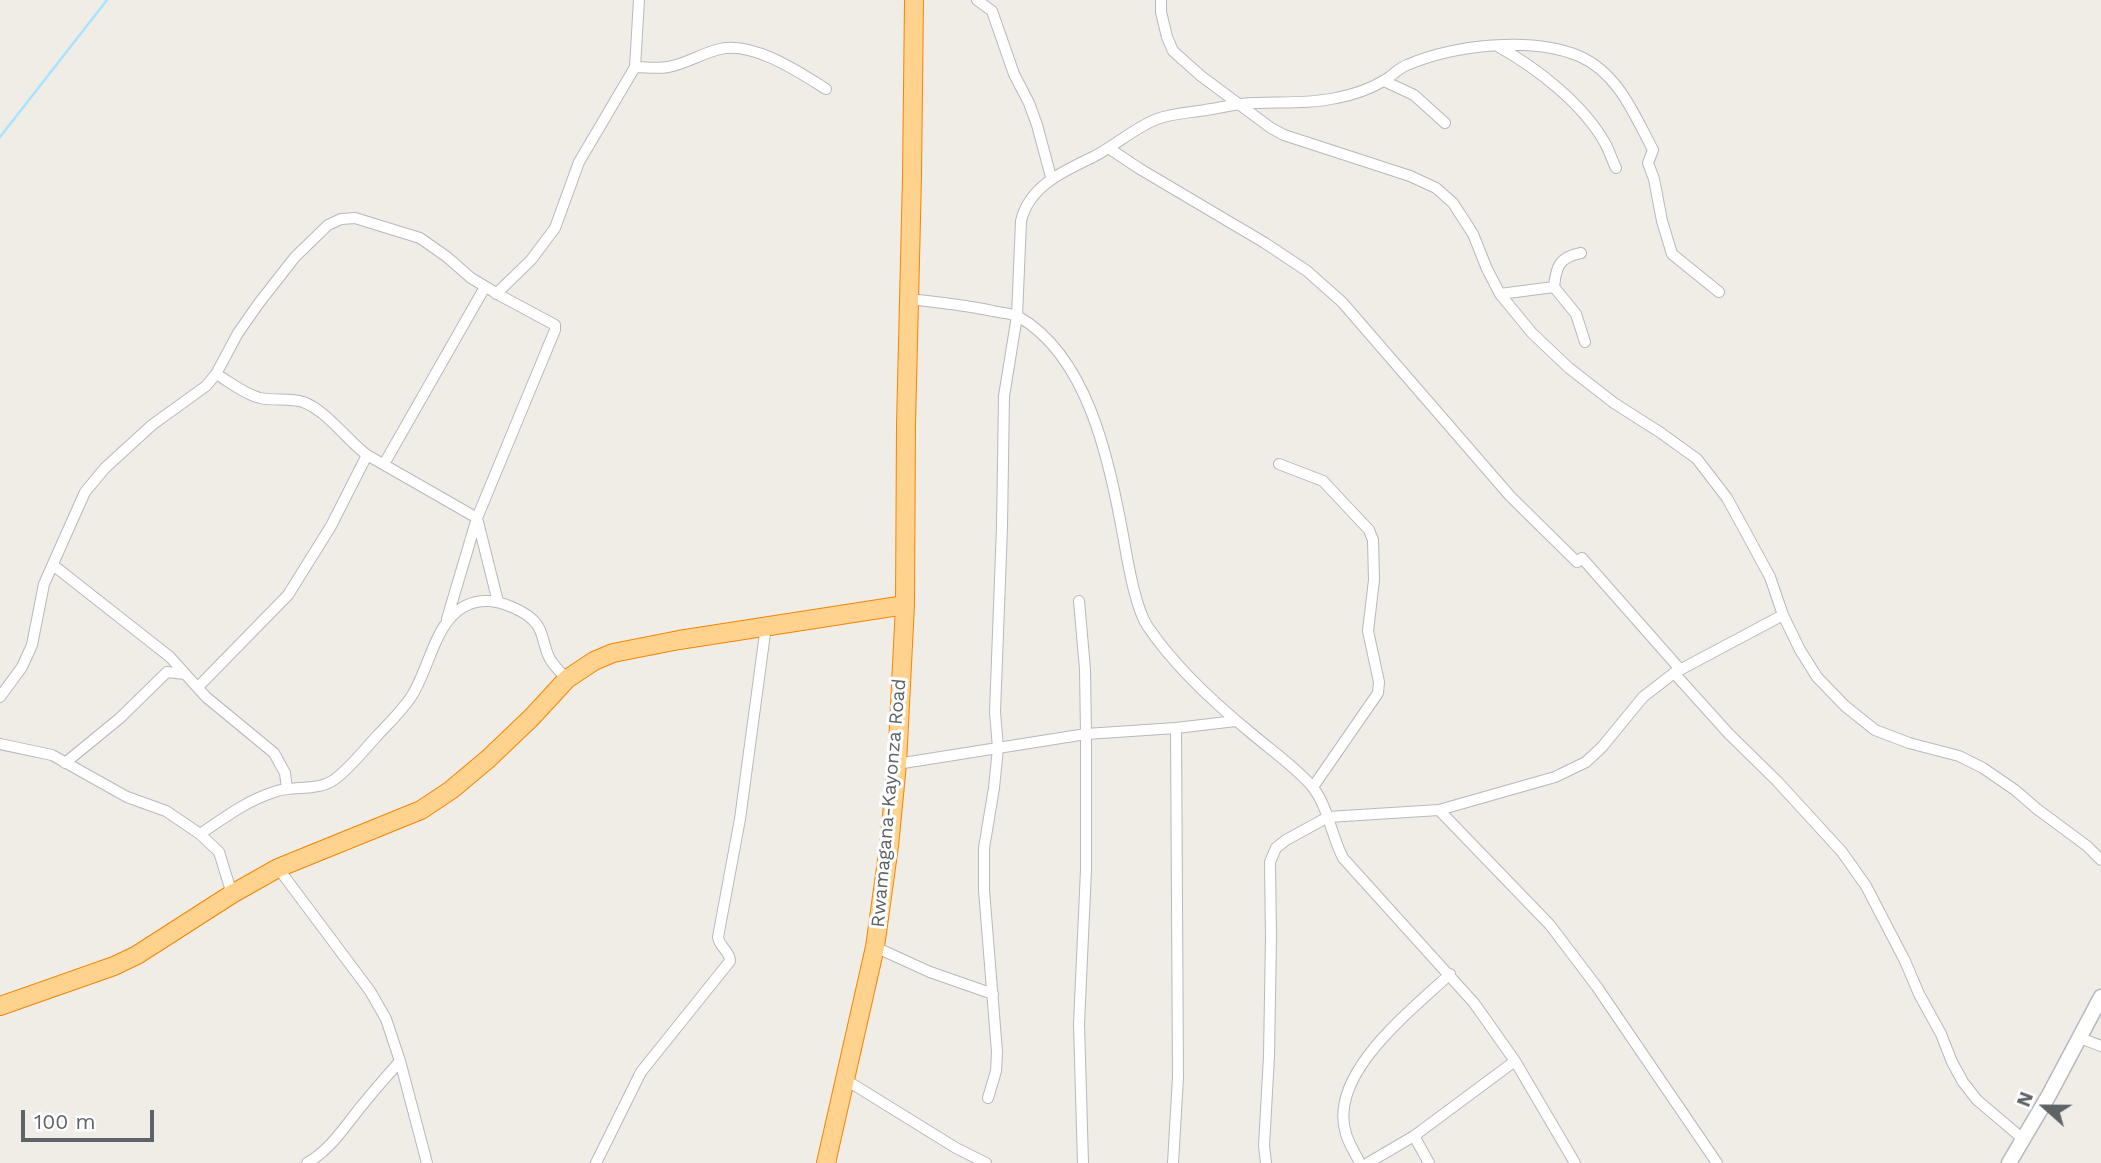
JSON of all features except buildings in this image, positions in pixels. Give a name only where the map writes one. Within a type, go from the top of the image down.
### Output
[{"type":"highway","name":"Rwamagana-Kayonza Road","points":[[826,1163],[875,947],[897,764],[905,605],[914,0]]},
{"type":"highway","points":[[0,1006],[138,955],[232,894],[278,868],[421,810],[451,790],[506,743],[566,679],[613,653],[679,640],[905,605]]},
{"type":"street","points":[[496,294],[531,260],[555,228],[579,162],[635,67],[639,0]]},
{"type":"street","points":[[977,0],[992,12],[1014,74],[1033,114],[1051,177]]},
{"type":"street","points":[[1161,0],[1161,12],[1173,51],[1201,76],[1265,123],[1283,135],[1410,176],[1436,188],[1453,203],[1473,234],[1500,294],[1532,333],[1569,368],[1697,459],[1727,498],[1752,542],[1770,577],[1783,615],[1800,650],[1817,677],[1844,706],[1875,730],[1909,743],[1959,756],[1983,768],[2087,846],[2101,860]]},
{"type":"street","points":[[988,1098],[996,1071],[997,1052],[984,890],[984,848],[998,748],[996,699],[1004,396],[1017,316],[1019,241],[1023,211],[1051,177],[1110,149],[1137,129],[1157,119],[1241,104],[1334,99],[1361,92],[1384,81],[1404,66],[1427,57],[1477,48],[1519,45],[1554,49],[1579,56],[1603,70],[1624,96],[1653,150],[1648,163],[1654,179],[1661,221],[1672,254],[1719,292]]},
{"type":"street","points":[[1499,46],[1526,62],[1561,91],[1605,143],[1616,168]]},
{"type":"street","points":[[635,67],[667,68],[722,49],[737,48],[773,60],[826,89]]},
{"type":"street","points":[[1384,81],[1414,95],[1445,123]]},
{"type":"street","points":[[1265,123],[1279,103]]},
{"type":"street","points":[[1110,149],[1265,243],[1307,271],[1342,302],[1510,496],[1577,562],[1582,558],[1679,668],[1643,697],[1602,747],[1586,762],[1555,777],[1440,810],[1328,817],[1276,848],[1270,862],[1271,950],[1266,1163]]},
{"type":"street","points":[[0,697],[22,667],[32,645],[44,584],[85,492],[105,468],[152,425],[206,386],[216,374],[238,333],[295,257],[328,225],[341,219],[355,218],[420,238],[471,278],[555,325],[477,518],[445,625]]},
{"type":"street","points":[[1554,288],[1559,265],[1569,256],[1581,253]]},
{"type":"street","points":[[384,464],[485,287]]},
{"type":"street","points":[[1500,294],[1554,288]]},
{"type":"street","points":[[1554,288],[1576,314],[1585,342]]},
{"type":"street","points":[[909,299],[968,306],[1017,316],[1046,337],[1063,359],[1084,394],[1098,430],[1117,501],[1132,581],[1146,624],[1172,660],[1236,721],[1313,787],[1328,817],[1335,843],[1343,858],[1474,1003],[1515,1061],[1575,1163]]},
{"type":"street","points":[[216,374],[247,393],[259,397],[303,402],[320,412],[367,455],[477,518],[498,602]]},
{"type":"street","points":[[198,687],[288,594],[331,526],[367,455]]},
{"type":"street","points":[[1279,464],[1323,481],[1363,523],[1373,540],[1374,580],[1368,631],[1379,682],[1378,693],[1313,787]]},
{"type":"street","points":[[53,565],[170,657],[206,696],[274,753],[285,773],[288,789]]},
{"type":"street","points":[[200,834],[243,805],[276,791],[320,786],[333,781],[406,705],[416,690],[439,634],[452,616],[466,606],[482,601],[498,602],[531,618],[538,625],[549,658],[566,679]]},
{"type":"street","points":[[1079,601],[1086,734],[1086,870],[1079,1024],[1083,1163]]},
{"type":"street","points":[[1674,673],[1783,615]]},
{"type":"street","points":[[596,1163],[640,1072],[730,961],[730,956],[718,937],[740,819],[766,626]]},
{"type":"street","points":[[65,763],[120,719],[167,672],[185,674]]},
{"type":"street","points":[[1674,673],[1842,852],[1867,886],[1963,1082],[1977,1100],[2023,1139]]},
{"type":"street","points":[[897,764],[1086,734],[1236,721]]},
{"type":"street","points":[[1173,1163],[1178,1077],[1176,728]]},
{"type":"street","points":[[0,744],[52,755],[127,797],[166,811],[200,834],[219,852],[232,894]]},
{"type":"street","points":[[1440,810],[1550,925],[1597,987],[1717,1163]]},
{"type":"street","points":[[278,868],[370,991],[386,1018],[427,1163]]},
{"type":"street","points":[[875,947],[930,972],[993,994]]},
{"type":"street","points":[[1360,1163],[1345,1132],[1344,1107],[1352,1079],[1371,1050],[1450,974]]},
{"type":"street","points":[[2009,1163],[2101,997]]},
{"type":"street","points":[[2080,1038],[2101,1046]]},
{"type":"street","points":[[307,1163],[344,1130],[362,1104],[400,1061]]},
{"type":"street","points":[[1368,1163],[1414,1136],[1515,1061]]},
{"type":"street","points":[[846,1080],[956,1148],[986,1163]]},
{"type":"street","points":[[1414,1136],[1429,1163]]},
{"type":"waterway","points":[[0,137],[107,0]]}]
